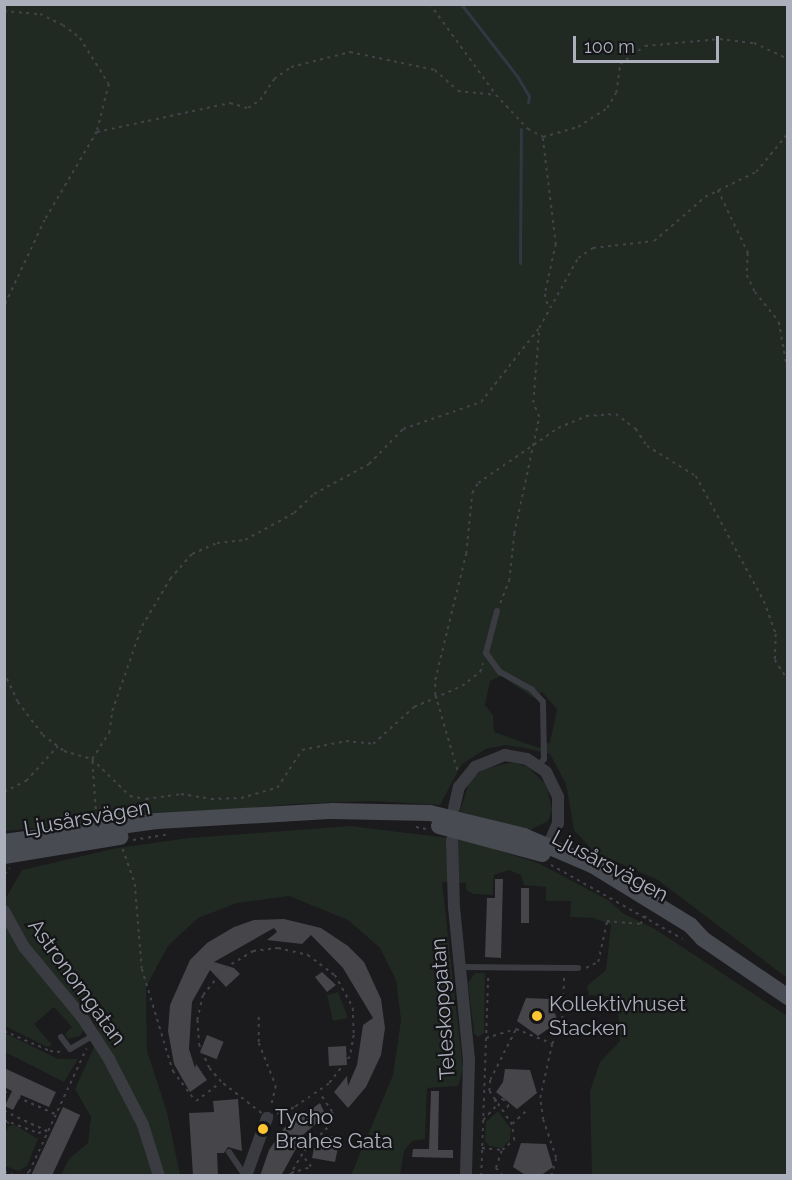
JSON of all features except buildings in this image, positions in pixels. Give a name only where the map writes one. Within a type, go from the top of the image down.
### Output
[{"type":"main road","name":"Ljusårsvägen","points":[[10,859],[158,830],[267,814],[389,812],[546,854],[788,997]]},
{"type":"main road","name":"Ljusårsvägen","points":[[4,842],[157,821],[174,828]]},
{"type":"street","points":[[454,808],[459,789],[475,767],[498,756],[516,756],[539,765],[551,779],[558,797],[558,823],[546,854]]},
{"type":"street","name":"Teleskopgatan","points":[[453,840],[460,967],[469,1060],[466,1176]]},
{"type":"street","name":"Astronomgatan","points":[[4,911],[24,947],[94,1035],[143,1125],[159,1176]]},
{"type":"street","points":[[245,1176],[267,1118]]},
{"type":"lane","points":[[497,611],[486,653],[500,672],[532,690],[543,702],[544,759],[539,765]]},
{"type":"lane","points":[[460,967],[578,968]]},
{"type":"lane","points":[[61,1037],[70,1049],[84,1043],[94,1035]]},
{"type":"lane","points":[[229,1152],[245,1176]]},
{"type":"path","points":[[430,4],[496,95],[528,129],[543,137],[578,127],[607,108],[616,93],[620,64],[645,46],[720,39],[754,42],[788,59]]},
{"type":"path","points":[[4,11],[40,14],[63,25],[86,45],[109,84],[97,132],[45,220],[4,307]]},
{"type":"path","points":[[97,132],[230,103],[248,108],[291,67],[350,52],[435,70],[458,91],[475,96],[496,95]]},
{"type":"path","points":[[96,818],[93,759],[109,733],[112,711],[142,626],[170,579],[192,554],[217,543],[245,540],[294,513],[315,494],[369,464],[403,429],[481,402],[539,328],[548,306],[578,258],[593,248],[654,241],[718,189],[756,172],[788,133]]},
{"type":"path","points":[[543,137],[543,159],[556,244],[545,294],[548,306]]},
{"type":"path","points":[[718,189],[748,253],[747,275],[755,292],[779,322],[788,372]]},
{"type":"path","points":[[497,611],[509,581],[529,452],[538,417],[533,403],[539,328]]},
{"type":"path","points":[[459,789],[457,762],[435,695],[466,554],[472,493],[478,483],[529,452],[558,428],[586,416],[616,414],[636,429],[647,446],[696,476],[764,601],[776,634],[775,660],[788,680]]},
{"type":"path","points":[[4,672],[29,719],[58,746],[93,759],[130,796],[146,799],[181,794],[241,798],[277,788],[302,750],[346,741],[373,744],[414,707],[435,695],[462,686],[480,672],[486,653]]},
{"type":"path","points":[[4,792],[26,781],[58,746]]},
{"type":"path","points":[[407,825],[436,830]]},
{"type":"path","points":[[130,841],[174,828]]},
{"type":"path","points":[[120,843],[135,884],[142,969],[173,1071],[196,1101],[221,1082]]},
{"type":"path","points":[[546,854],[647,916],[698,942]]},
{"type":"path","points":[[4,874],[10,859]]},
{"type":"path","points":[[578,968],[591,968],[598,962],[607,921],[640,924],[647,916]]},
{"type":"path","points":[[278,948],[321,962],[342,984],[353,1008],[354,1035],[350,1057],[320,1093],[267,1118],[221,1082],[204,1059],[197,1035],[203,995],[216,976],[236,959],[261,949],[278,948]]},
{"type":"path","points":[[481,1176],[488,968]]},
{"type":"path","points":[[551,1176],[556,1158],[543,1120],[540,1098],[552,1044],[562,1019],[564,969]]},
{"type":"path","points":[[259,1017],[259,1042],[276,1086],[267,1118]]},
{"type":"path","points":[[485,1038],[516,1029],[552,1044]]},
{"type":"path","points":[[503,1176],[496,1168],[502,1150],[514,1140],[512,1125],[490,1096],[489,1080],[516,1029]]},
{"type":"path","points":[[4,1031],[50,1052],[70,1049]]},
{"type":"path","points":[[23,1175],[28,1172],[86,1056],[84,1043]]},
{"type":"path","points":[[4,1091],[56,1114]]},
{"type":"path","points":[[289,1175],[301,1155],[333,1122],[332,1112],[320,1093]]},
{"type":"path","points":[[483,1095],[490,1096]]},
{"type":"path","points":[[494,1101],[502,1099],[509,1106],[502,1111]]},
{"type":"path","points":[[483,1121],[497,1105]]},
{"type":"path","points":[[512,1125],[528,1109]]},
{"type":"path","points":[[4,1111],[48,1131]]},
{"type":"path","points":[[4,1120],[38,1133],[48,1131]]},
{"type":"path","points":[[4,1130],[9,1122]]},
{"type":"path","points":[[482,1148],[502,1150]]},
{"type":"path","points":[[289,1175],[311,1167],[301,1155]]},
{"type":"path","points":[[4,1171],[15,1176]]},
{"type":"shaded area","points":[[5,5],[787,5],[787,978],[658,880],[594,852],[574,830],[566,784],[550,754],[525,748],[505,745],[486,749],[462,764],[440,805],[372,801],[294,804],[5,831]],"holes":[[[501,676],[534,698],[542,692],[557,709],[550,742],[539,748],[494,732],[493,715],[485,705],[490,681]]]},
{"type":"shaded area","points":[[513,762],[528,767],[547,786],[552,810],[548,821],[530,830],[460,812],[469,782],[483,769]]},
{"type":"shaded area","points":[[350,826],[466,840],[538,863],[608,900],[624,914],[655,929],[787,1016],[787,1175],[592,1175],[590,1091],[600,1062],[620,1041],[617,997],[589,995],[587,986],[606,970],[611,925],[594,918],[570,917],[571,901],[546,901],[546,887],[524,885],[521,875],[509,870],[494,875],[493,895],[473,894],[466,890],[466,883],[442,882],[463,1069],[458,1086],[427,1088],[425,1139],[412,1141],[404,1151],[400,1175],[351,1175],[393,1075],[401,1020],[396,980],[380,948],[348,920],[289,896],[237,903],[198,918],[168,946],[146,987],[147,1051],[167,1112],[180,1175],[61,1175],[69,1159],[88,1143],[91,1117],[75,1089],[100,1034],[92,1018],[80,1036],[68,1039],[65,1034],[72,1027],[54,1007],[34,1024],[52,1045],[47,1047],[5,1026],[4,901],[22,870],[117,848],[189,838]]},
{"type":"shaded area","points":[[475,973],[485,973],[484,1033],[478,1037],[474,1033],[468,983]]},
{"type":"shaded area","points":[[338,992],[348,1018],[333,1021],[327,995]]},
{"type":"shaded area","points":[[5,1033],[58,1059],[78,1059],[64,1082],[5,1052]]},
{"type":"shaded area","points":[[498,1111],[511,1129],[510,1140],[502,1148],[489,1146],[485,1141],[486,1122]]},
{"type":"shaded area","points":[[15,1125],[38,1139],[27,1166],[19,1171],[5,1166],[5,1134],[9,1126]]},
{"type":"waterway","points":[[461,4],[517,76],[529,96],[528,102]]},
{"type":"waterway","points":[[520,263],[521,129]]},
{"type":"place","name":"Kollektivhuset Stacken","points":[[537,1016]]},
{"type":"place","name":"Tycho Brahes Gata","points":[[263,1129]]}]
